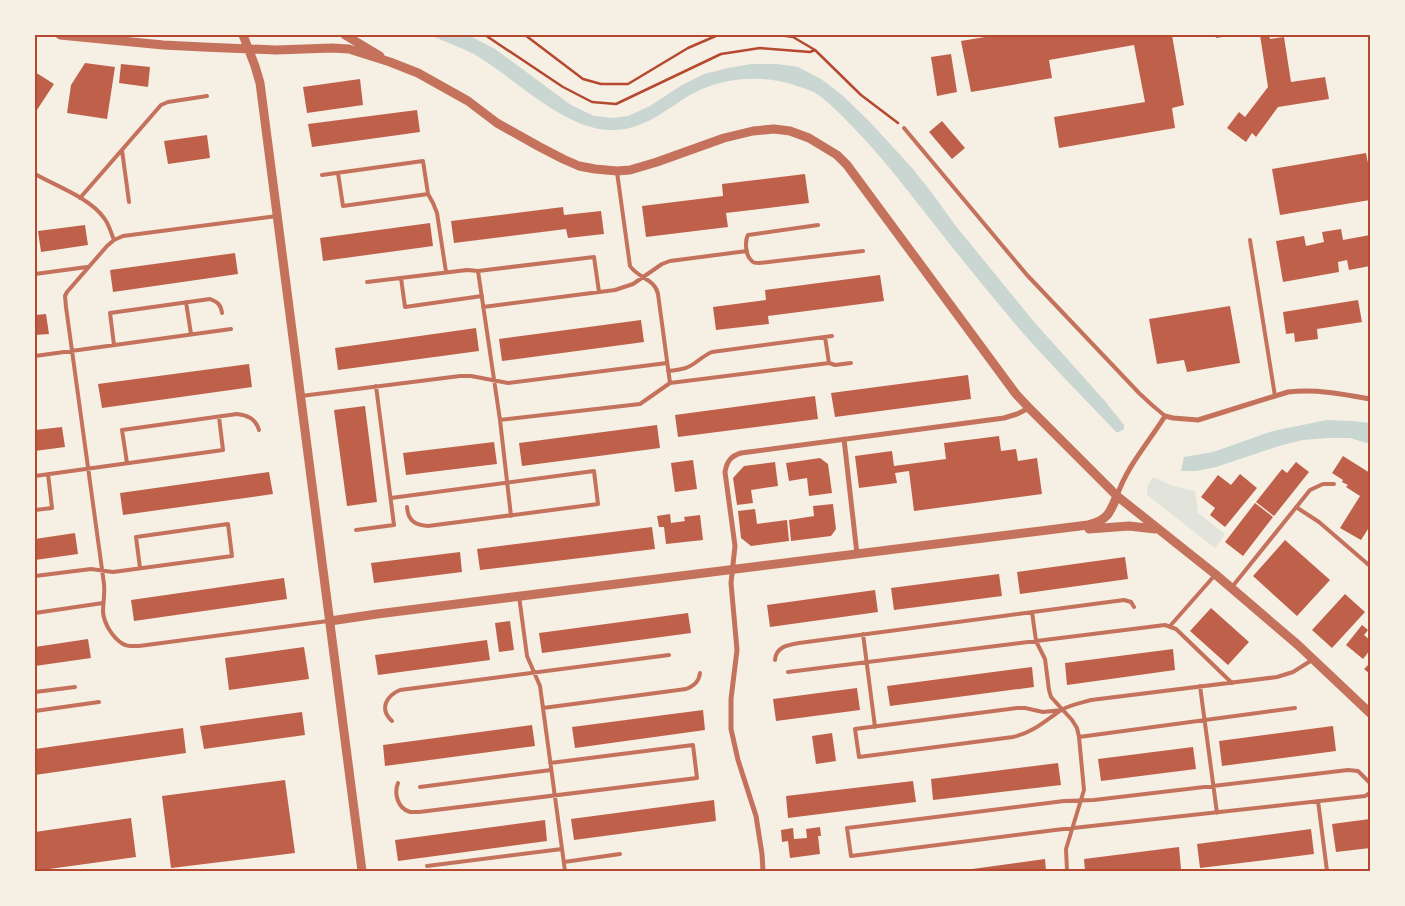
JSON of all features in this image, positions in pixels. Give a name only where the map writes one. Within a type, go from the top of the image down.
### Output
[{"type":"street","points":[[60,35],[248,49],[341,48],[390,62],[418,74],[468,101],[497,123],[563,159],[579,166],[595,169],[617,171],[643,166],[724,138],[762,130],[782,129],[809,138],[842,159],[847,165],[1016,394],[1029,408],[1117,496],[1232,588],[1313,659],[1370,713]]},
{"type":"street","points":[[242,35],[260,83],[362,871]]},
{"type":"street","points":[[345,35],[390,62]]},
{"type":"street","points":[[330,621],[1097,523],[1108,515],[1128,470],[1165,416],[1198,420],[1288,392],[1311,390],[1370,399]]},
{"type":"street","points":[[763,871],[756,816],[738,760],[731,729],[731,699],[737,635],[731,593],[735,546],[725,472],[726,465],[734,455],[741,453],[1004,418],[1029,408]]},
{"type":"street","points":[[844,439],[857,554]]},
{"type":"street","points":[[1051,529],[1072,530],[1140,526],[1157,529]]},
{"type":"lane","points":[[80,198],[161,105],[168,102],[208,96]]},
{"type":"lane","points":[[904,128],[1043,293],[1139,393],[1165,416]]},
{"type":"lane","points":[[122,150],[129,202]]},
{"type":"lane","points":[[322,175],[423,161],[428,194],[438,213],[446,272]]},
{"type":"lane","points":[[617,171],[630,266],[643,278],[652,283],[657,290],[670,383]]},
{"type":"lane","points":[[338,173],[343,206],[428,194]]},
{"type":"lane","points":[[35,174],[80,198],[98,211],[105,219],[114,240]]},
{"type":"lane","points":[[278,216],[123,236],[114,240],[88,267],[70,287],[66,296],[105,591],[104,615],[109,629],[114,636],[122,644],[129,646],[330,621]]},
{"type":"lane","points":[[818,225],[751,234],[746,238],[749,259],[759,263],[863,251]]},
{"type":"lane","points":[[1250,240],[1275,396]]},
{"type":"lane","points":[[483,307],[624,287],[643,278],[662,264],[670,261],[747,251]]},
{"type":"lane","points":[[367,282],[594,257],[599,292]]},
{"type":"lane","points":[[35,274],[88,267]]},
{"type":"lane","points":[[478,271],[500,420],[511,516]]},
{"type":"lane","points":[[401,278],[405,307],[482,296]]},
{"type":"lane","points":[[114,345],[110,313],[210,299],[218,303],[222,313]]},
{"type":"lane","points":[[186,302],[191,334]]},
{"type":"lane","points":[[35,356],[231,329]]},
{"type":"lane","points":[[668,371],[690,367],[703,356],[712,352],[832,336]]},
{"type":"lane","points":[[825,337],[828,363]]},
{"type":"lane","points":[[500,420],[640,404],[670,383],[828,363],[835,365],[851,362]]},
{"type":"lane","points":[[301,396],[460,376],[471,376],[508,383],[667,363]]},
{"type":"lane","points":[[35,383],[35,389]]},
{"type":"lane","points":[[356,530],[394,525],[376,386]]},
{"type":"lane","points":[[127,463],[122,430],[237,414],[252,418],[259,430]]},
{"type":"lane","points":[[35,476],[223,450],[219,417]]},
{"type":"lane","points":[[390,498],[594,472],[598,504],[434,526],[416,524],[409,518],[406,507]]},
{"type":"lane","points":[[35,510],[52,508],[48,474]]},
{"type":"lane","points":[[1232,588],[1310,490],[1323,484],[1334,484]]},
{"type":"lane","points":[[1296,507],[1319,522],[1369,563]]},
{"type":"lane","points":[[35,576],[91,569],[113,572],[232,556],[228,524],[136,536],[140,568]]},
{"type":"lane","points":[[1170,626],[1215,574]]},
{"type":"lane","points":[[519,596],[527,656],[540,686],[565,871]]},
{"type":"lane","points":[[775,660],[776,653],[787,645],[1124,600],[1132,602],[1134,607]]},
{"type":"lane","points":[[35,613],[104,603]]},
{"type":"lane","points":[[1032,612],[1036,642],[1045,659],[1049,690],[1052,697],[1072,720],[1079,736],[1085,785],[1066,849],[1067,871]]},
{"type":"lane","points":[[788,672],[1165,625],[1176,629],[1232,682]]},
{"type":"lane","points":[[863,634],[875,727]]},
{"type":"lane","points":[[392,721],[388,717],[386,704],[393,693],[400,690],[669,655]]},
{"type":"lane","points":[[1062,710],[1043,712],[1017,708],[855,729],[859,758],[1013,737],[1032,730],[1071,705],[1090,700],[1286,675],[1313,659]]},
{"type":"lane","points":[[543,708],[686,689],[696,683],[700,673]]},
{"type":"lane","points":[[1200,686],[1217,813]]},
{"type":"lane","points":[[35,692],[75,687]]},
{"type":"lane","points":[[35,711],[99,702]]},
{"type":"lane","points":[[1079,736],[1295,708]]},
{"type":"lane","points":[[398,783],[396,795],[399,802],[410,812],[419,812],[697,778],[693,745],[550,763]]},
{"type":"lane","points":[[420,787],[552,770]]},
{"type":"lane","points":[[1370,783],[1358,771],[1348,770],[1054,802],[847,828],[851,856],[1365,796],[1370,793]]},
{"type":"lane","points":[[1318,801],[1327,871]]},
{"type":"lane","points":[[427,866],[562,849]]},
{"type":"lane","points":[[564,862],[620,854]]},
{"type":"path","points":[[486,35],[563,86],[592,102],[616,104],[721,54],[760,48],[810,52],[815,50]]},
{"type":"path","points":[[525,35],[583,79],[600,84],[628,84],[688,48],[718,35]]},
{"type":"path","points":[[779,35],[793,37],[815,50],[861,95],[904,128]]},
{"type":"shaded area","points":[[429,35],[468,35],[495,49],[571,105],[594,116],[613,118],[628,116],[650,106],[682,85],[704,74],[751,64],[777,64],[798,67],[821,79],[842,95],[869,121],[912,168],[955,225],[1035,323],[1104,400],[1124,425],[1124,429],[1116,432],[1022,332],[870,145],[814,92],[784,82],[770,80],[743,79],[729,81],[702,89],[643,123],[633,127],[611,130],[575,121],[557,112],[474,54]]},
{"type":"shaded area","points":[[1327,420],[1370,423],[1370,444],[1350,438],[1303,440],[1216,467],[1196,471],[1181,471],[1184,457],[1213,452],[1273,431]]},
{"type":"shaded area","points":[[1153,477],[1173,486],[1195,491],[1198,513],[1225,534],[1215,548],[1147,495],[1147,487]]},
{"type":"building","points":[[997,35],[1172,35],[1184,105],[1172,108],[1175,128],[1059,148],[1054,117],[1145,102],[1134,45],[1049,60],[1052,78],[971,92],[961,41]]},
{"type":"building","points":[[1215,35],[1228,35],[1228,36],[1216,38]]},
{"type":"building","points":[[1260,35],[1269,35],[1270,39],[1284,37],[1291,82],[1325,77],[1329,99],[1278,107],[1256,137],[1252,133],[1246,142],[1227,128],[1239,112],[1245,117],[1268,87]]},
{"type":"building","points":[[951,54],[957,92],[937,96],[931,57]]},
{"type":"building","points":[[85,63],[115,67],[107,119],[67,113],[71,85]]},
{"type":"building","points":[[121,64],[150,67],[148,87],[119,83]]},
{"type":"building","points":[[35,72],[54,84],[35,113]]},
{"type":"building","points":[[360,79],[363,105],[307,113],[303,87]]},
{"type":"building","points":[[417,110],[420,132],[312,147],[308,124]]},
{"type":"building","points":[[942,121],[965,148],[952,159],[929,132]]},
{"type":"building","points":[[207,135],[210,158],[168,164],[164,141]]},
{"type":"building","points":[[1366,153],[1370,173],[1370,200],[1280,215],[1272,169]]},
{"type":"building","points":[[805,174],[809,203],[726,213],[728,227],[646,237],[642,206],[723,196],[722,184]]},
{"type":"building","points":[[563,207],[564,215],[601,211],[604,234],[568,238],[566,229],[454,243],[451,221]]},
{"type":"building","points":[[430,223],[433,246],[323,261],[320,238]]},
{"type":"building","points":[[85,225],[88,245],[41,252],[38,231]]},
{"type":"building","points":[[1341,229],[1343,240],[1370,235],[1370,266],[1349,270],[1347,260],[1338,262],[1339,272],[1283,282],[1276,241],[1304,236],[1306,246],[1324,242],[1322,232]]},
{"type":"building","points":[[235,253],[238,274],[113,292],[110,270]]},
{"type":"building","points":[[880,275],[884,301],[768,316],[769,324],[716,330],[713,307],[766,300],[765,290]]},
{"type":"building","points":[[1358,300],[1362,322],[1317,329],[1318,339],[1295,342],[1294,333],[1286,334],[1283,312]]},
{"type":"building","points":[[1230,306],[1240,363],[1187,372],[1184,360],[1157,364],[1149,319]]},
{"type":"building","points":[[46,314],[49,334],[35,335],[35,315]]},
{"type":"building","points":[[641,320],[644,342],[502,361],[499,339]]},
{"type":"building","points":[[476,328],[479,351],[338,370],[335,348]]},
{"type":"building","points":[[249,364],[252,387],[102,408],[98,384]]},
{"type":"building","points":[[968,375],[971,399],[835,417],[831,393]]},
{"type":"building","points":[[815,396],[818,419],[678,437],[675,415]]},
{"type":"building","points":[[365,406],[377,502],[347,506],[334,410]]},
{"type":"building","points":[[657,425],[660,448],[522,466],[519,443]]},
{"type":"building","points":[[62,427],[65,447],[35,451],[35,430]]},
{"type":"building","points":[[999,436],[1001,451],[1016,449],[1018,461],[1037,458],[1042,494],[914,511],[909,471],[895,473],[897,483],[859,488],[855,456],[892,451],[894,466],[946,459],[944,443]]},
{"type":"building","points":[[494,442],[497,464],[406,475],[403,453]]},
{"type":"building","points":[[1343,456],[1370,473],[1370,526],[1361,540],[1340,528],[1360,496],[1346,487],[1348,485],[1332,473]]},
{"type":"building","points":[[820,458],[828,464],[832,493],[809,496],[807,478],[789,481],[786,463]]},
{"type":"building","points":[[693,460],[697,489],[675,492],[671,463]]},
{"type":"building","points":[[775,462],[778,486],[751,490],[753,503],[737,505],[733,478],[744,466]]},
{"type":"building","points":[[1296,462],[1309,472],[1274,516],[1256,502],[1282,469],[1287,473]]},
{"type":"building","points":[[269,472],[273,494],[123,515],[120,493]]},
{"type":"building","points":[[1240,474],[1257,488],[1225,527],[1210,515],[1215,508],[1201,497],[1218,475],[1231,485]]},
{"type":"building","points":[[1255,503],[1273,517],[1243,556],[1225,542]]},
{"type":"building","points":[[833,504],[836,529],[831,536],[791,541],[789,520],[814,516],[813,506]]},
{"type":"building","points":[[755,509],[757,524],[787,520],[789,541],[751,546],[741,538],[738,511]]},
{"type":"building","points":[[670,514],[671,523],[685,521],[684,517],[700,515],[703,540],[666,544],[664,527],[659,527],[657,516]]},
{"type":"building","points":[[652,527],[655,549],[480,570],[477,549]]},
{"type":"building","points":[[75,533],[78,554],[35,560],[35,539]]},
{"type":"building","points":[[1285,540],[1330,580],[1297,616],[1253,576]]},
{"type":"building","points":[[460,552],[462,572],[374,583],[371,563]]},
{"type":"building","points":[[1125,557],[1128,579],[1020,594],[1017,572]]},
{"type":"building","points":[[999,574],[1002,596],[894,610],[891,588]]},
{"type":"building","points":[[284,578],[287,599],[134,621],[131,600]]},
{"type":"building","points":[[875,590],[878,612],[770,627],[767,605]]},
{"type":"building","points":[[1345,594],[1365,612],[1332,648],[1312,630]]},
{"type":"building","points":[[1211,608],[1249,642],[1228,665],[1190,631]]},
{"type":"building","points":[[688,613],[691,633],[542,653],[539,633]]},
{"type":"building","points":[[510,621],[514,650],[499,652],[495,623]]},
{"type":"building","points":[[1362,625],[1368,630],[1364,635],[1370,640],[1370,650],[1363,659],[1346,645]]},
{"type":"building","points":[[88,639],[91,658],[35,666],[35,647]]},
{"type":"building","points":[[487,640],[490,660],[378,675],[375,655]]},
{"type":"building","points":[[304,647],[309,679],[229,690],[225,658]]},
{"type":"building","points":[[1173,649],[1175,670],[1067,685],[1065,663]]},
{"type":"building","points":[[1370,663],[1370,674],[1364,669]]},
{"type":"building","points":[[1032,667],[1034,687],[890,706],[887,686]]},
{"type":"building","points":[[857,688],[860,710],[776,721],[773,699]]},
{"type":"building","points":[[703,710],[705,730],[575,748],[572,727]]},
{"type":"building","points":[[302,712],[305,735],[204,749],[200,726]]},
{"type":"building","points":[[532,725],[535,746],[385,766],[383,745]]},
{"type":"building","points":[[1333,726],[1336,751],[1222,766],[1219,741]]},
{"type":"building","points":[[183,728],[186,753],[35,775],[35,749]]},
{"type":"building","points":[[832,733],[836,761],[816,764],[812,736]]},
{"type":"building","points":[[1193,747],[1196,769],[1101,781],[1098,759]]},
{"type":"building","points":[[1058,763],[1061,785],[933,800],[931,779]]},
{"type":"building","points":[[285,780],[295,853],[171,868],[162,796]]},
{"type":"building","points":[[913,781],[916,802],[788,818],[786,796]]},
{"type":"building","points":[[714,800],[716,821],[574,840],[571,819]]},
{"type":"building","points":[[131,818],[136,857],[35,871],[35,832]]},
{"type":"building","points":[[1370,819],[1370,848],[1336,852],[1332,824]]},
{"type":"building","points":[[545,820],[547,841],[398,861],[395,840]]},
{"type":"building","points":[[820,827],[821,836],[818,836],[820,854],[790,858],[788,841],[782,842],[781,830],[793,828],[794,839],[807,838],[806,829]]},
{"type":"building","points":[[1311,829],[1314,854],[1200,868],[1197,844]]},
{"type":"building","points":[[1179,847],[1181,869],[1167,871],[1085,871],[1084,859]]},
{"type":"building","points":[[1045,859],[1046,871],[965,871],[965,870]]}]
